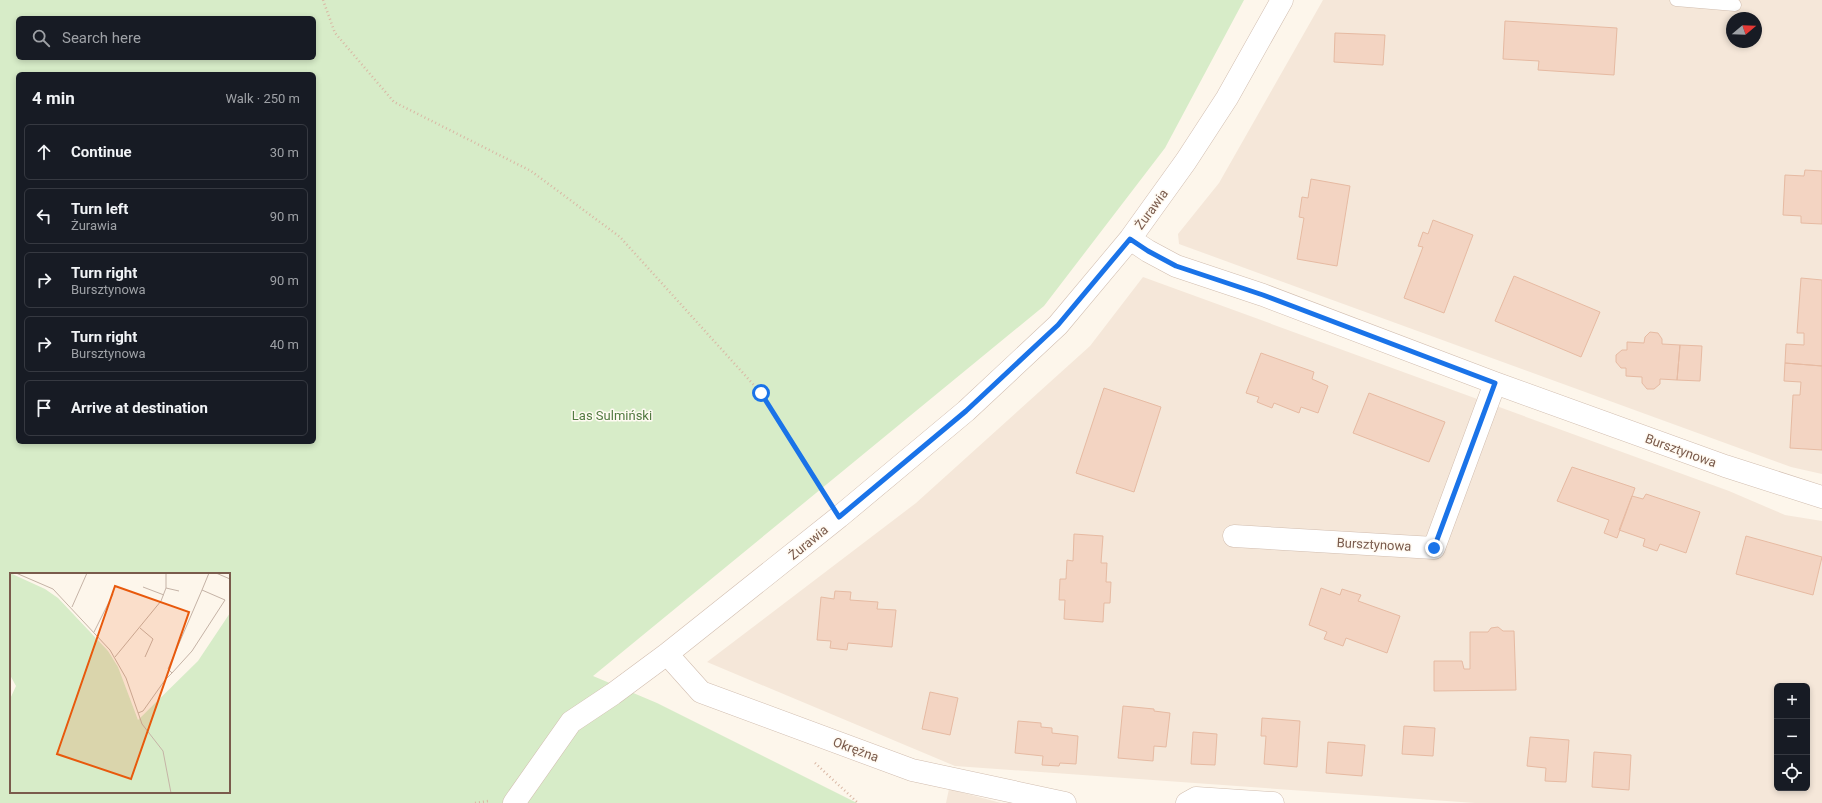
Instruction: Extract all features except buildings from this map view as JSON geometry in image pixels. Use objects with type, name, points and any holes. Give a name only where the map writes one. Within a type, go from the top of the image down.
[{"type":"street","name":"Żurawia","points":[[514,803],[571,722],[613,694],[667,654],[839,517],[966,411],[1058,325],[1130,239],[1186,161],[1227,98],[1282,0]]},
{"type":"street","name":"Bursztynowa","points":[[1130,239],[1148,251],[1176,266],[1263,295],[1495,383],[1725,466],[1822,498]]},
{"type":"street","name":"Bursztynowa","points":[[1234,536],[1434,548],[1495,383]]},
{"type":"street","name":"Okrężna","points":[[667,654],[701,692],[801,730],[912,770],[1065,803]]},
{"type":"street","points":[[1187,803],[1196,798],[1273,803]]},
{"type":"lane","points":[[1676,0],[1735,5]]},
{"type":"path","points":[[323,0],[335,32],[394,102],[531,171],[620,237],[761,393],[839,517]]},
{"type":"path","points":[[801,730],[815,765],[858,803]]},
{"type":"shaded area","points":[[1323,0],[1822,0],[1822,474],[1791,467],[1179,244],[1178,234],[1219,183]]},
{"type":"shaded area","points":[[1143,277],[1729,491],[1785,515],[1822,521],[1822,803],[1475,803],[955,766],[707,662],[916,503],[1090,346]]},
{"type":"shaded area","points":[[949,789],[1001,803],[946,803]]},
{"type":"green space","name":"Las Sulmiński","points":[[0,0],[1244,0],[1165,148],[1044,306],[593,676],[657,703],[857,803],[0,803]]},
{"type":"route","points":[[761,393],[839,517],[966,411],[1058,325],[1130,239],[1148,251],[1176,266],[1263,295],[1495,383],[1434,548]]}]
